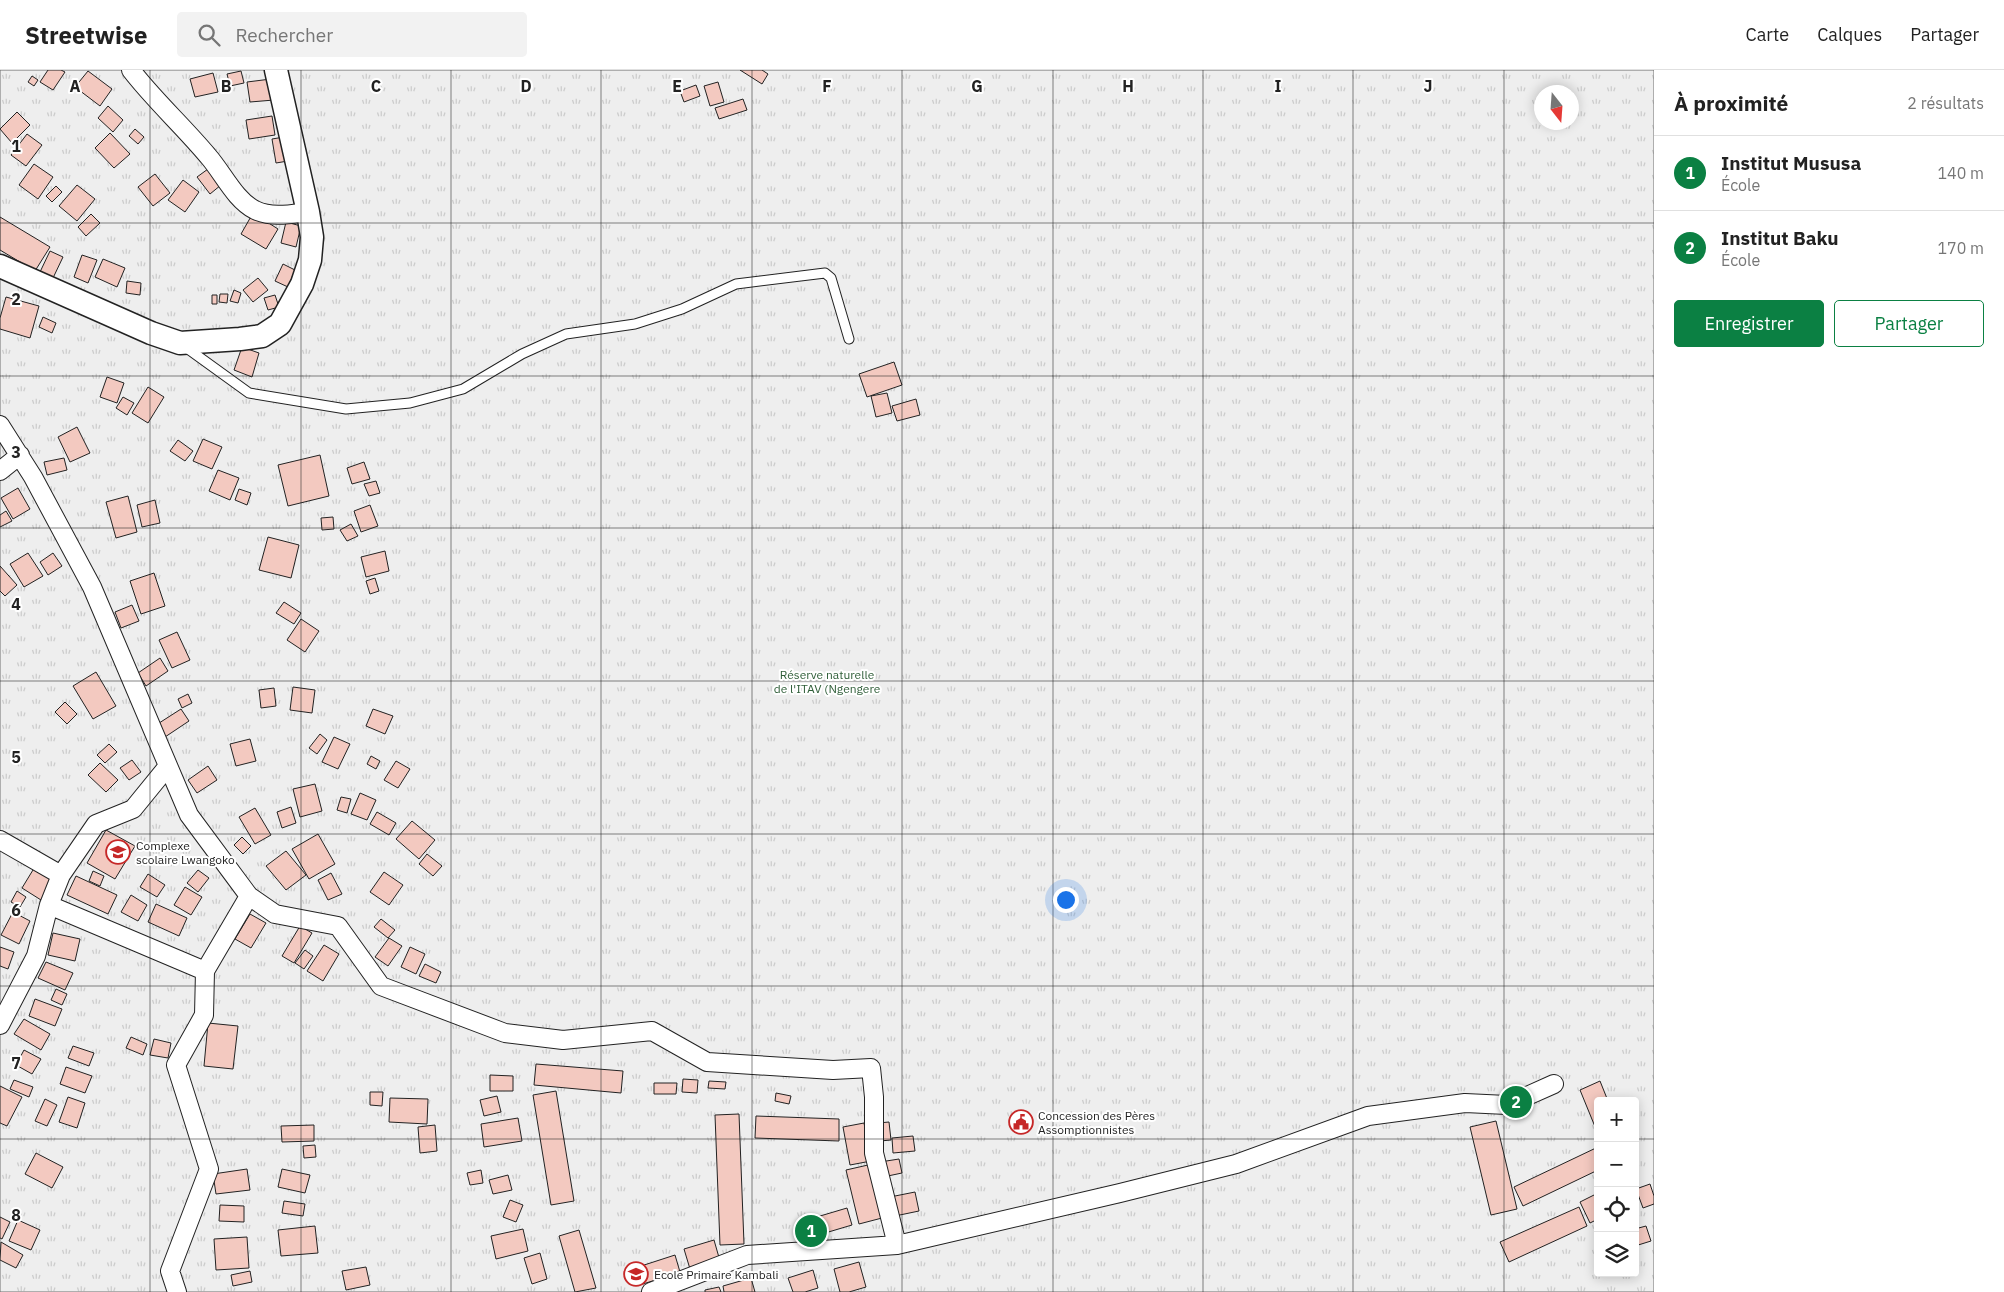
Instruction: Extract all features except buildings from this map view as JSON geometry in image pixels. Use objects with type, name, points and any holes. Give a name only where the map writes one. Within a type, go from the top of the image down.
[{"type":"street","points":[[131,70],[208,156],[246,204],[270,215],[280,216],[308,212]]},
{"type":"street","points":[[0,266],[151,333],[180,343],[262,336],[280,324],[302,284],[310,260],[312,237],[276,70]]},
{"type":"street","points":[[0,425],[20,455],[92,587],[189,815],[249,896],[275,914],[338,926],[381,986],[505,1033],[564,1040],[652,1031],[707,1062],[833,1070],[871,1068],[874,1098],[874,1153],[897,1245]]},
{"type":"street","points":[[0,471],[20,455]]},
{"type":"street","points":[[0,1025],[36,956],[49,905],[61,875],[96,824],[132,809],[168,766]]},
{"type":"street","points":[[0,840],[61,875]]},
{"type":"street","points":[[176,1292],[170,1271],[209,1169],[176,1065],[204,1015],[205,971],[249,896]]},
{"type":"street","points":[[49,905],[205,971]]},
{"type":"street","points":[[651,1292],[747,1255],[897,1245],[1236,1164],[1368,1116],[1465,1103],[1507,1105],[1554,1084]]},
{"type":"lane","points":[[180,343],[249,393],[346,409],[410,403],[463,389],[522,354],[566,334],[635,324],[682,309],[736,284],[759,280],[826,273],[831,278],[849,339]]},
{"type":"green space","name":"Réserve naturelle de l'ITAV (Ngengere","points":[[0,70],[1654,70],[1654,1292],[0,1292]]},
{"type":"place","name":"Complexe scolaire Lwangoko","points":[[118,852]]},
{"type":"place","name":"Institut Baku","points":[[1516,1102]]},
{"type":"place","name":"Concession des Pères Assomptionnistes","points":[[1021,1122]]},
{"type":"place","name":"Institut Mususa","points":[[811,1231]]},
{"type":"place","name":"Ecole Primaire Kambali","points":[[636,1274]]}]
